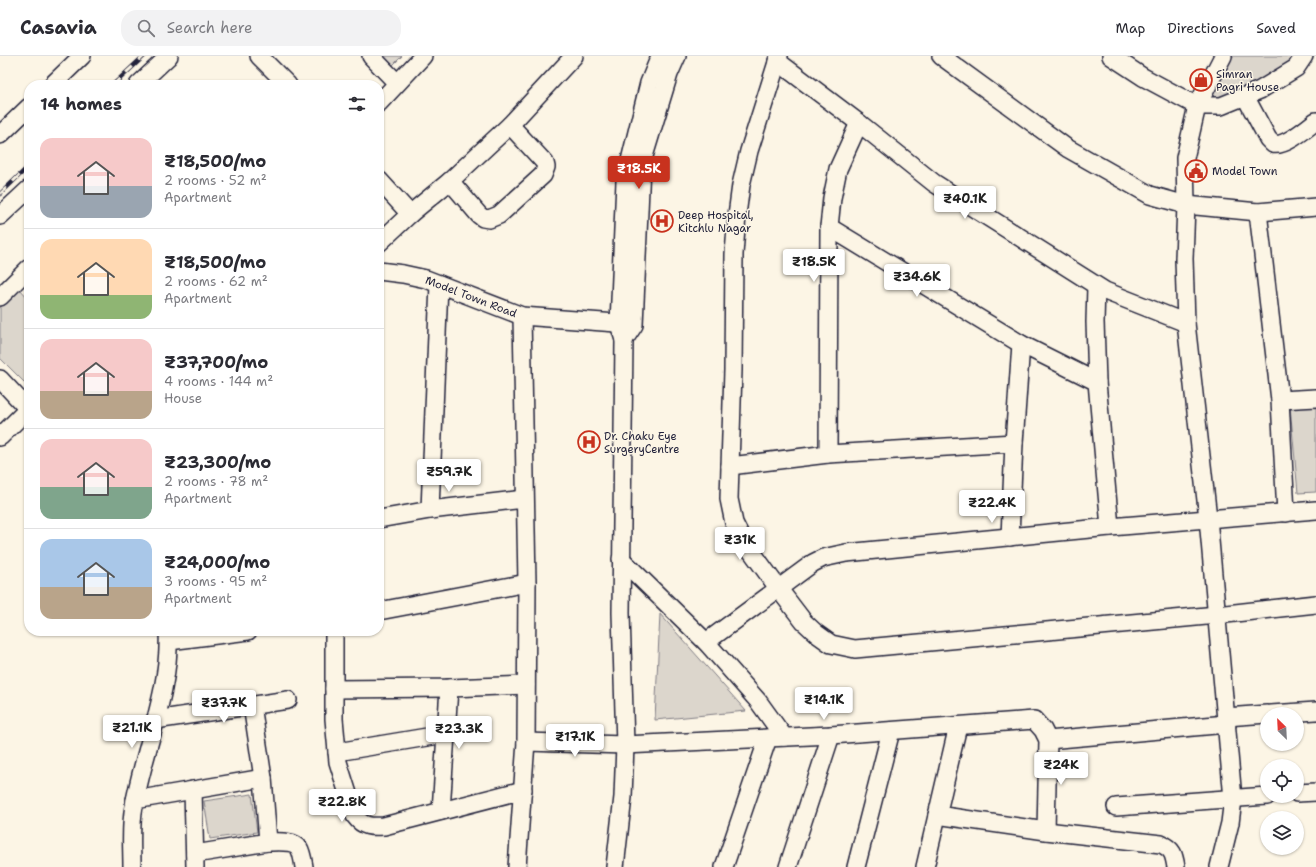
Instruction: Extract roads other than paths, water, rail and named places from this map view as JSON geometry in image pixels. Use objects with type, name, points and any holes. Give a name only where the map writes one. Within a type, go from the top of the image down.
[{"type":"street","points":[[57,80],[82,56]]},
{"type":"street","points":[[143,80],[169,56]]},
{"type":"street","points":[[259,56],[283,80]]},
{"type":"street","points":[[370,56],[397,83]]},
{"type":"street","points":[[384,97],[423,56]]},
{"type":"street","points":[[384,238],[410,214],[450,181],[510,125],[574,56]]},
{"type":"street","points":[[627,324],[625,181],[649,83],[660,56]]},
{"type":"street","points":[[615,867],[623,797],[625,745],[621,613],[624,340],[627,324],[641,166],[677,56]]},
{"type":"street","points":[[941,56],[1067,148],[1150,195],[1186,206],[1258,212],[1316,207]]},
{"type":"street","points":[[1111,56],[1143,77],[1197,106],[1221,106],[1260,90],[1296,68],[1304,56]]},
{"type":"street","points":[[1220,867],[1230,823],[1233,799],[1208,518],[1186,323],[1184,259],[1186,206],[1185,158],[1197,106],[1223,56]]},
{"type":"street","points":[[1186,323],[1104,291],[934,183],[778,58],[749,151],[736,215],[734,254],[733,370],[728,499],[734,523],[741,537],[804,622],[817,634],[832,644],[855,648],[1217,615],[1316,604]]},
{"type":"street","points":[[1245,96],[1268,139],[1273,144],[1279,144],[1290,139],[1316,121]]},
{"type":"street","points":[[0,135],[24,112]]},
{"type":"street","points":[[828,454],[829,227],[832,198],[838,169],[859,123]]},
{"type":"street","points":[[450,181],[479,215],[483,218],[489,219],[499,215],[544,175],[546,167],[545,162],[510,125]]},
{"type":"street","points":[[384,185],[410,214]]},
{"type":"street","points":[[0,216],[24,194]]},
{"type":"street","points":[[1258,212],[1280,400],[1286,513]]},
{"type":"street","points":[[829,227],[1021,344],[1097,382]]},
{"type":"street","name":"Model Town Road","points":[[384,272],[426,279],[522,316],[627,324]]},
{"type":"street","points":[[0,297],[24,273]]},
{"type":"street","points":[[430,510],[439,284]]},
{"type":"street","points":[[1096,286],[1095,322],[1097,382],[1110,527]]},
{"type":"street","points":[[517,867],[526,742],[527,583],[524,499],[522,316]]},
{"type":"street","points":[[1010,537],[1014,443],[1021,344]]},
{"type":"street","points":[[0,378],[24,404]]},
{"type":"street","points":[[1280,400],[1316,398]]},
{"type":"street","points":[[0,437],[24,412]]},
{"type":"street","points":[[730,466],[828,454],[1014,443]]},
{"type":"street","points":[[384,518],[430,510],[524,499]]},
{"type":"street","points":[[706,642],[812,563],[823,558],[846,552],[1208,518],[1316,510]]},
{"type":"street","points":[[622,559],[706,642],[758,701],[776,737],[724,867]]},
{"type":"street","points":[[384,610],[527,583]]},
{"type":"street","points":[[132,867],[132,838],[135,800],[165,683],[169,636]]},
{"type":"street","points":[[334,636],[334,719],[338,762],[355,816],[358,820],[366,826],[384,826],[523,790]]},
{"type":"street","points":[[334,689],[449,688],[526,685]]},
{"type":"street","points":[[440,811],[449,688]]},
{"type":"street","points":[[155,720],[288,700]]},
{"type":"street","points":[[252,705],[263,778],[268,842]]},
{"type":"street","points":[[1304,712],[1316,711]]},
{"type":"street","points":[[1048,740],[1260,715]]},
{"type":"street","points":[[526,742],[625,745],[831,735],[1034,720],[1043,730],[1048,740],[1046,831]]},
{"type":"street","points":[[925,867],[958,726]]},
{"type":"street","points":[[856,867],[891,731]]},
{"type":"street","points":[[337,752],[445,734]]},
{"type":"street","points":[[788,867],[831,735]]},
{"type":"street","points":[[135,800],[263,778]]},
{"type":"street","points":[[193,790],[195,860],[268,842],[289,843],[296,844],[300,848],[304,867]]},
{"type":"street","points":[[1304,793],[1316,792]]},
{"type":"street","points":[[1116,807],[1260,797]]},
{"type":"street","points":[[937,815],[1046,831],[1161,844],[1168,846],[1172,851],[1176,867]]},
{"type":"railway","points":[[118,80],[144,56]]},
{"type":"railway","points":[[0,194],[24,171]]},
{"type":"place","name":"Simran Pagri House","points":[[1201,80]]},
{"type":"place","name":"Model Town","points":[[1196,171]]},
{"type":"place","name":"Deep Hospital, Kitchlu Nagar","points":[[662,221]]},
{"type":"place","name":"Dr. Chaku Eye SurgeryCentre","points":[[589,442]]}]
